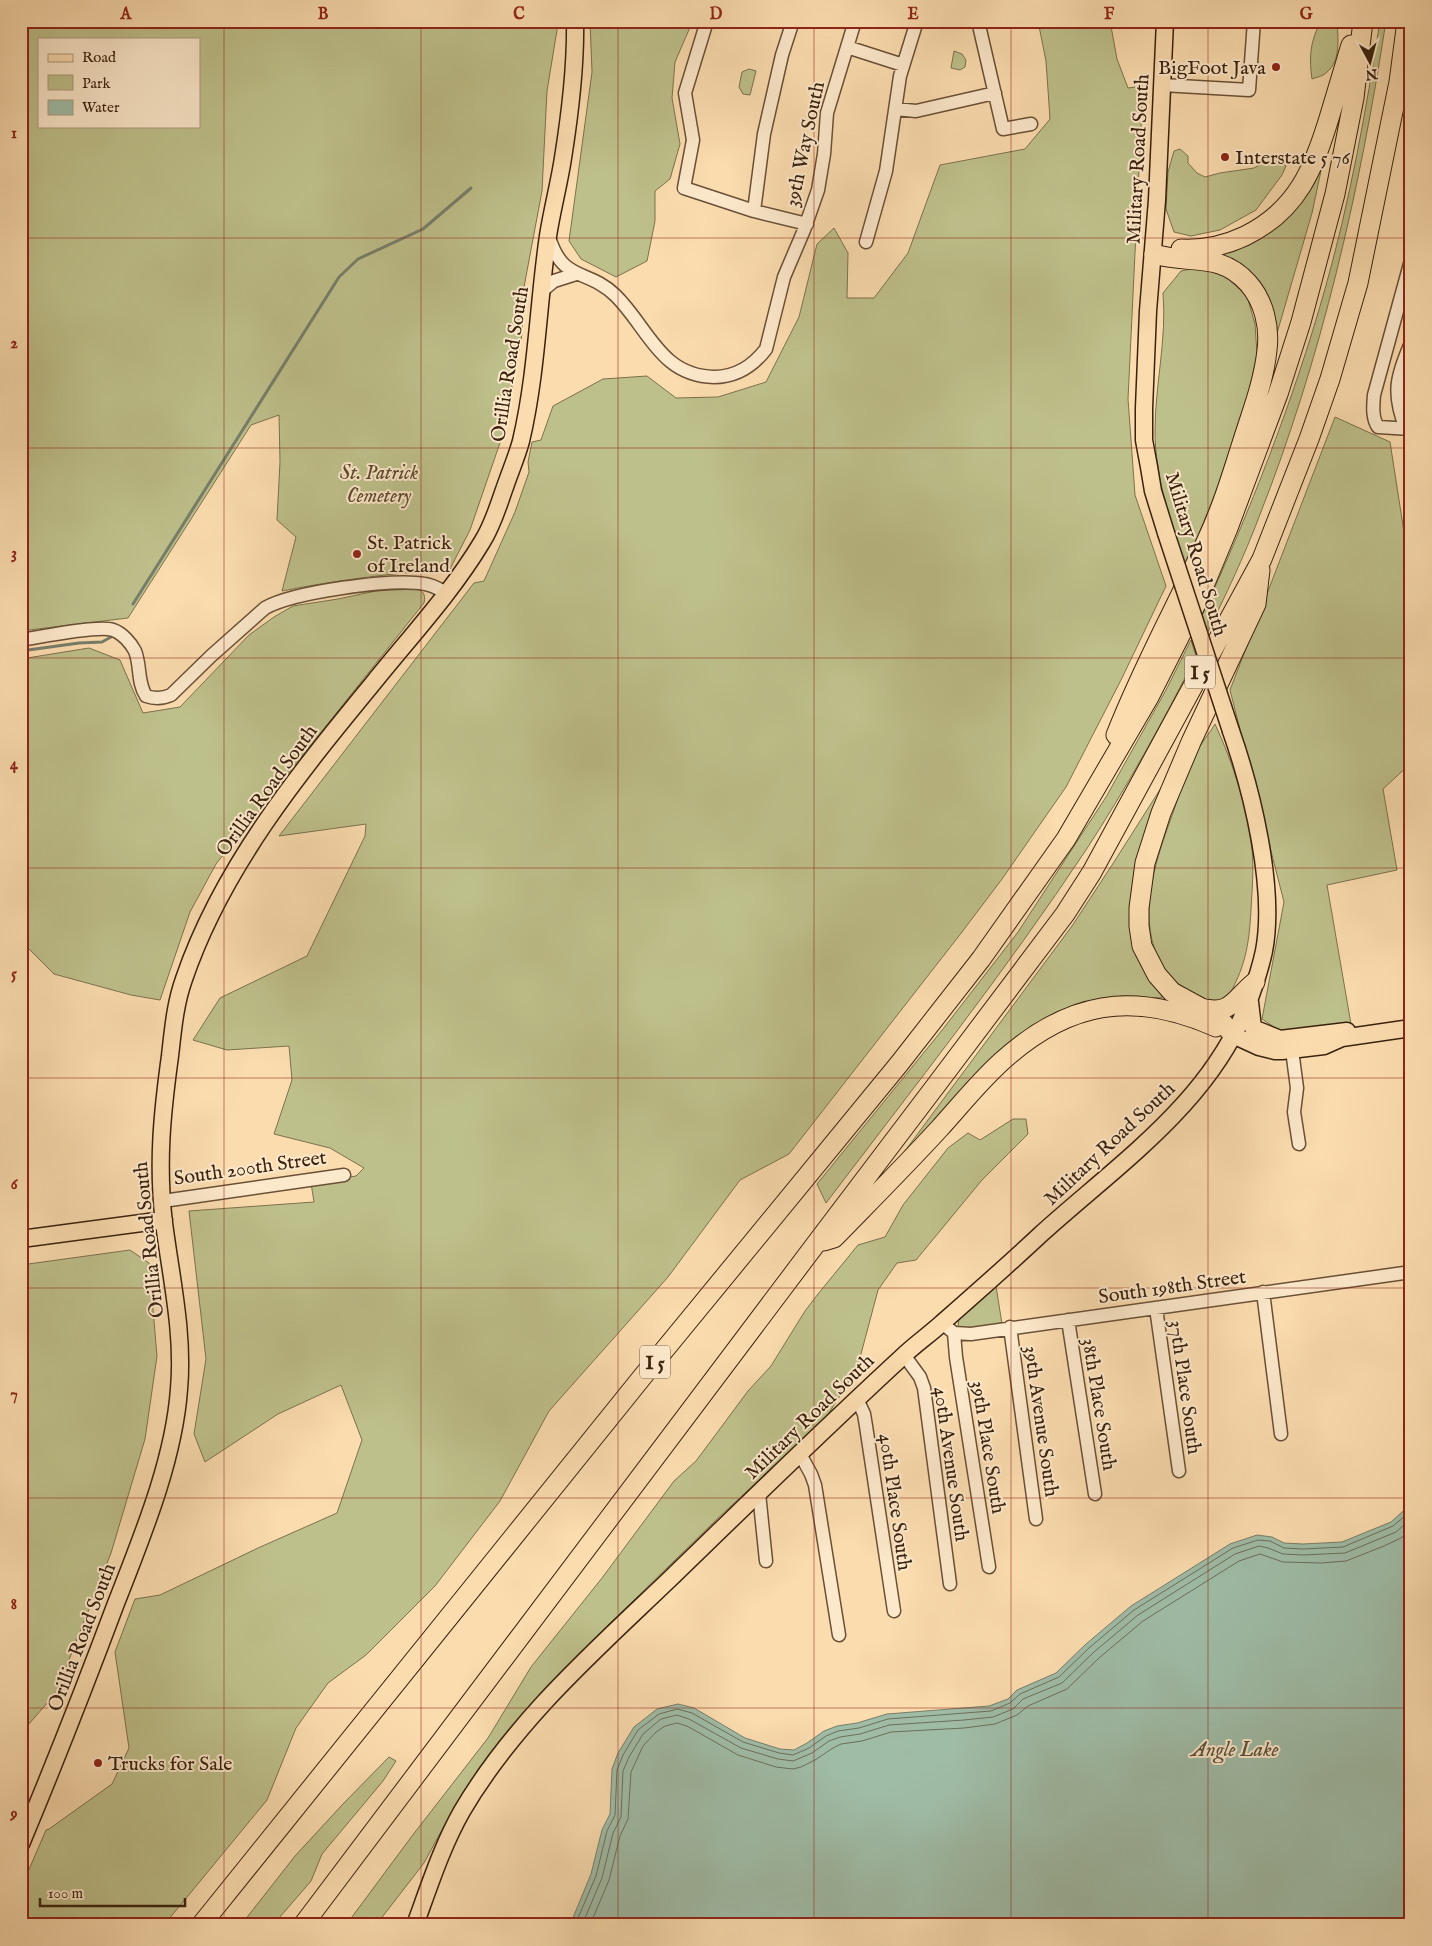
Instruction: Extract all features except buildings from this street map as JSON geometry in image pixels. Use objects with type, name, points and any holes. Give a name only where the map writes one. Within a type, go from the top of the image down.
[{"type":"highway","points":[[1154,254],[1168,248],[1185,249],[1213,246],[1240,238],[1265,225],[1288,204],[1305,182],[1319,151],[1358,21]]},
{"type":"highway","name":"I 5","points":[[201,1925],[624,1400],[899,1064],[981,959],[1066,839],[1150,697],[1198,600],[1228,528],[1278,394],[1301,322],[1335,194],[1354,98],[1363,21]]},
{"type":"highway","name":"I 5","points":[[303,1925],[1064,914],[1092,872],[1262,559],[1296,474],[1330,379],[1358,284],[1399,82],[1407,21]]},
{"type":"highway","points":[[1094,790],[1129,701],[1208,538],[1238,456],[1263,377],[1268,349],[1266,326],[1261,304],[1252,288],[1241,276],[1215,262],[1198,259],[1170,259],[1154,254]]},
{"type":"highway","points":[[1233,1035],[1218,1017],[1172,992],[1151,966],[1140,936],[1140,895],[1150,846],[1176,775],[1256,604],[1262,559]]},
{"type":"highway","points":[[1206,1009],[1216,1012],[1227,1009],[1243,992],[1253,990]]},
{"type":"highway","points":[[818,1240],[827,1241],[834,1238],[906,1165],[999,1064],[1029,1038],[1056,1022],[1097,1009],[1127,1005],[1141,1006],[1172,1011],[1188,1016],[1233,1035]]},
{"type":"main road","name":"Orillia Road South","points":[[21,1844],[57,1759],[123,1586],[156,1495],[176,1421],[180,1386],[180,1338],[164,1220],[160,1165],[161,1126],[176,1010],[183,982],[202,933],[233,872],[271,814],[446,593],[485,538],[495,517],[520,444],[538,340],[548,235],[563,159],[575,52],[575,21]]},
{"type":"main road","name":"Military Road South","points":[[415,1925],[444,1848],[462,1811],[545,1700],[758,1493],[904,1355],[948,1328],[1068,1210],[1155,1135],[1194,1094],[1233,1035],[1253,990],[1264,950],[1267,893],[1262,856],[1246,774],[1153,491],[1144,440],[1148,320],[1154,254],[1165,21]]},
{"type":"main road","points":[[1253,990],[1253,1028],[1274,1038],[1280,1039],[1357,1030],[1366,1035]]},
{"type":"main road","points":[[1233,1035],[1275,1052],[1324,1046],[1342,1038],[1411,1028]]},
{"type":"main road","points":[[21,1239],[164,1220]]},
{"type":"street","points":[[707,21],[685,93],[693,140],[684,188],[754,212],[807,224]]},
{"type":"street","points":[[754,212],[764,134],[782,55],[793,21]]},
{"type":"street","name":"39th Way South","points":[[576,274],[599,283],[614,294],[658,350],[678,367],[690,373],[705,377],[721,377],[746,369],[759,358],[769,341],[784,277],[807,224],[818,190],[827,113],[855,21]]},
{"type":"street","points":[[866,242],[886,171],[903,65],[917,21]]},
{"type":"street","points":[[978,21],[1003,129],[1031,124]]},
{"type":"street","points":[[1162,85],[1249,90],[1254,21]]},
{"type":"street","points":[[847,47],[903,65]]},
{"type":"street","points":[[896,108],[916,111],[995,93]]},
{"type":"street","points":[[548,235],[555,254],[566,268],[576,274]]},
{"type":"street","points":[[1408,429],[1378,427],[1373,411],[1374,395],[1411,260]]},
{"type":"street","points":[[543,290],[554,281],[576,274]]},
{"type":"street","points":[[1408,429],[1399,411],[1396,390],[1399,370],[1411,343]]},
{"type":"street","points":[[21,640],[96,629],[115,631],[128,641],[136,653],[140,684],[146,696],[153,699],[163,698],[170,696],[211,656],[265,608],[275,602],[338,589],[404,582],[426,584],[446,593]]},
{"type":"street","points":[[1292,1050],[1298,1088],[1294,1112],[1299,1144]]},
{"type":"street","name":"South 200th Street","points":[[163,1201],[344,1175]]},
{"type":"street","name":"South 198th Street","points":[[948,1328],[971,1334],[1411,1272]]},
{"type":"street","points":[[1263,1292],[1280,1434]]},
{"type":"street","name":"37th Place South","points":[[1156,1308],[1179,1471]]},
{"type":"street","name":"38th Place South","points":[[1068,1320],[1095,1494]]},
{"type":"street","name":"39th Avenue South","points":[[1010,1327],[1036,1519]]},
{"type":"street","name":"39th Place South","points":[[948,1328],[956,1357],[989,1567]]},
{"type":"street","name":"40th Avenue South","points":[[904,1355],[920,1377],[924,1388],[950,1584]]},
{"type":"street","name":"40th Place South","points":[[857,1399],[864,1414],[894,1611]]},
{"type":"street","points":[[800,1454],[815,1485],[839,1635]]},
{"type":"street","points":[[758,1493],[766,1561]]},
{"type":"green space","name":"St. Patrick Cemetery","points":[[21,21],[557,21],[547,91],[542,191],[524,287],[522,334],[503,434],[470,530],[450,569],[366,577],[282,591],[296,537],[277,520],[280,462],[279,415],[251,425],[128,618],[21,631]]},
{"type":"green space","points":[[590,21],[690,21],[691,25],[675,62],[672,98],[680,144],[670,179],[655,191],[655,221],[647,261],[616,277],[581,259],[569,241],[592,72]]},
{"type":"green space","points":[[1038,21],[1110,21],[1117,59],[1128,88],[1143,86],[1128,399],[1135,495],[1166,586],[1122,678],[1066,787],[1002,879],[962,932],[789,1154],[740,1180],[668,1277],[549,1411],[500,1501],[435,1586],[366,1655],[328,1683],[296,1728],[267,1800],[164,1925],[21,1925],[21,1888],[46,1830],[112,1784],[129,1748],[115,1652],[135,1599],[160,1595],[337,1513],[362,1440],[341,1385],[278,1414],[205,1462],[194,1434],[206,1359],[189,1211],[314,1202],[311,1183],[356,1176],[364,1168],[330,1148],[274,1134],[292,1080],[289,1046],[227,1050],[193,1040],[220,998],[307,956],[365,836],[366,824],[279,836],[474,583],[484,581],[515,512],[529,472],[528,462],[532,442],[541,440],[553,406],[603,379],[647,376],[676,398],[718,397],[766,382],[799,317],[817,244],[834,228],[848,253],[847,298],[874,298],[908,253],[940,165],[1025,149],[1050,119],[1046,61]]},
{"type":"green space","points":[[1337,21],[1338,48],[1335,62],[1326,73],[1312,79],[1311,58],[1314,38],[1319,25]]},
{"type":"green space","points":[[1380,21],[1386,21],[1364,147],[1351,210],[1320,334],[1302,396],[1259,517],[1241,562],[1207,634],[1201,618],[1237,537],[1285,415],[1325,289],[1357,156]]},
{"type":"green space","points":[[954,51],[962,54],[966,60],[965,67],[960,70],[951,68]]},
{"type":"green space","points":[[749,69],[756,71],[750,95],[743,94],[739,87],[742,72]]},
{"type":"green space","points":[[1180,149],[1188,156],[1188,163],[1197,173],[1205,177],[1254,168],[1265,162],[1279,161],[1286,166],[1282,175],[1256,210],[1220,230],[1191,236],[1174,232],[1166,209],[1168,172],[1174,151]]},
{"type":"green space","points":[[1322,166],[1312,213],[1273,347],[1271,317],[1209,251],[1304,193]]},
{"type":"green space","points":[[1202,267],[1225,276],[1247,296],[1255,324],[1257,354],[1249,391],[1215,494],[1186,565],[1164,499],[1155,431],[1163,328],[1163,293],[1181,271]]},
{"type":"green space","points":[[1335,417],[1390,442],[1411,577],[1411,763],[1383,789],[1397,870],[1327,885],[1351,1024],[1283,1033],[1262,1019],[1284,902],[1230,690]]},
{"type":"green space","points":[[408,587],[419,589],[425,597],[424,603],[216,864],[190,912],[160,1000],[131,995],[54,974],[26,946],[21,946],[21,659],[89,648],[120,660],[143,713],[180,707],[249,635],[293,606],[390,588]]},
{"type":"green space","points":[[1191,640],[1196,656],[1144,754],[1086,850],[991,985],[826,1203],[817,1184],[943,1029],[1018,932],[1106,797],[1166,690]]},
{"type":"green space","points":[[1215,724],[1228,754],[1243,801],[1250,833],[1253,872],[1249,935],[1242,967],[1226,1000],[1212,1003],[1174,980],[1162,966],[1152,940],[1149,902],[1161,846],[1184,781],[1198,749]]},
{"type":"green space","points":[[1180,758],[1135,878],[1162,998],[1122,996],[1076,1004],[1027,1029],[890,1171],[1072,926]]},
{"type":"green space","points":[[1013,1119],[1026,1119],[1028,1134],[982,1180],[916,1260],[897,1263],[878,1290],[857,1369],[827,1416],[715,1521],[589,1644],[514,1724],[443,1828],[424,1863],[376,1925],[346,1925],[488,1738],[531,1667],[602,1578],[674,1481],[696,1461],[748,1391],[771,1366],[805,1311],[858,1245],[885,1237],[903,1205],[948,1148],[968,1133],[980,1140]]},
{"type":"green space","points":[[130,1250],[149,1263],[157,1356],[145,1439],[111,1553],[56,1693],[21,1733],[21,1265]]},
{"type":"green space","points":[[996,1286],[1002,1324],[969,1329],[958,1326],[959,1318]]},
{"type":"green space","points":[[389,1757],[396,1761],[383,1781],[322,1854],[311,1881],[273,1925],[241,1925],[295,1856]]},
{"type":"water","name":"Angle Lake","points":[[1411,1504],[1411,1925],[570,1925],[591,1874],[602,1830],[610,1814],[612,1769],[618,1753],[634,1727],[657,1709],[678,1704],[694,1708],[745,1738],[780,1749],[794,1750],[824,1731],[887,1714],[989,1706],[1008,1699],[1017,1690],[1056,1673],[1086,1644],[1131,1606],[1230,1544],[1257,1535],[1272,1537],[1284,1543],[1342,1542],[1391,1522]]},
{"type":"waterway","points":[[133,604],[339,277],[358,259],[423,229],[471,188]]},
{"type":"waterway","points":[[21,651],[79,643],[102,642],[111,637]]},
{"type":"place","name":"BigFoot Java","points":[[1276,67]]},
{"type":"place","name":"Interstate 5 76","points":[[1225,157]]},
{"type":"place","name":"St. Patrick of Ireland","points":[[357,554]]},
{"type":"place","name":"Trucks for Sale","points":[[98,1763]]}]
